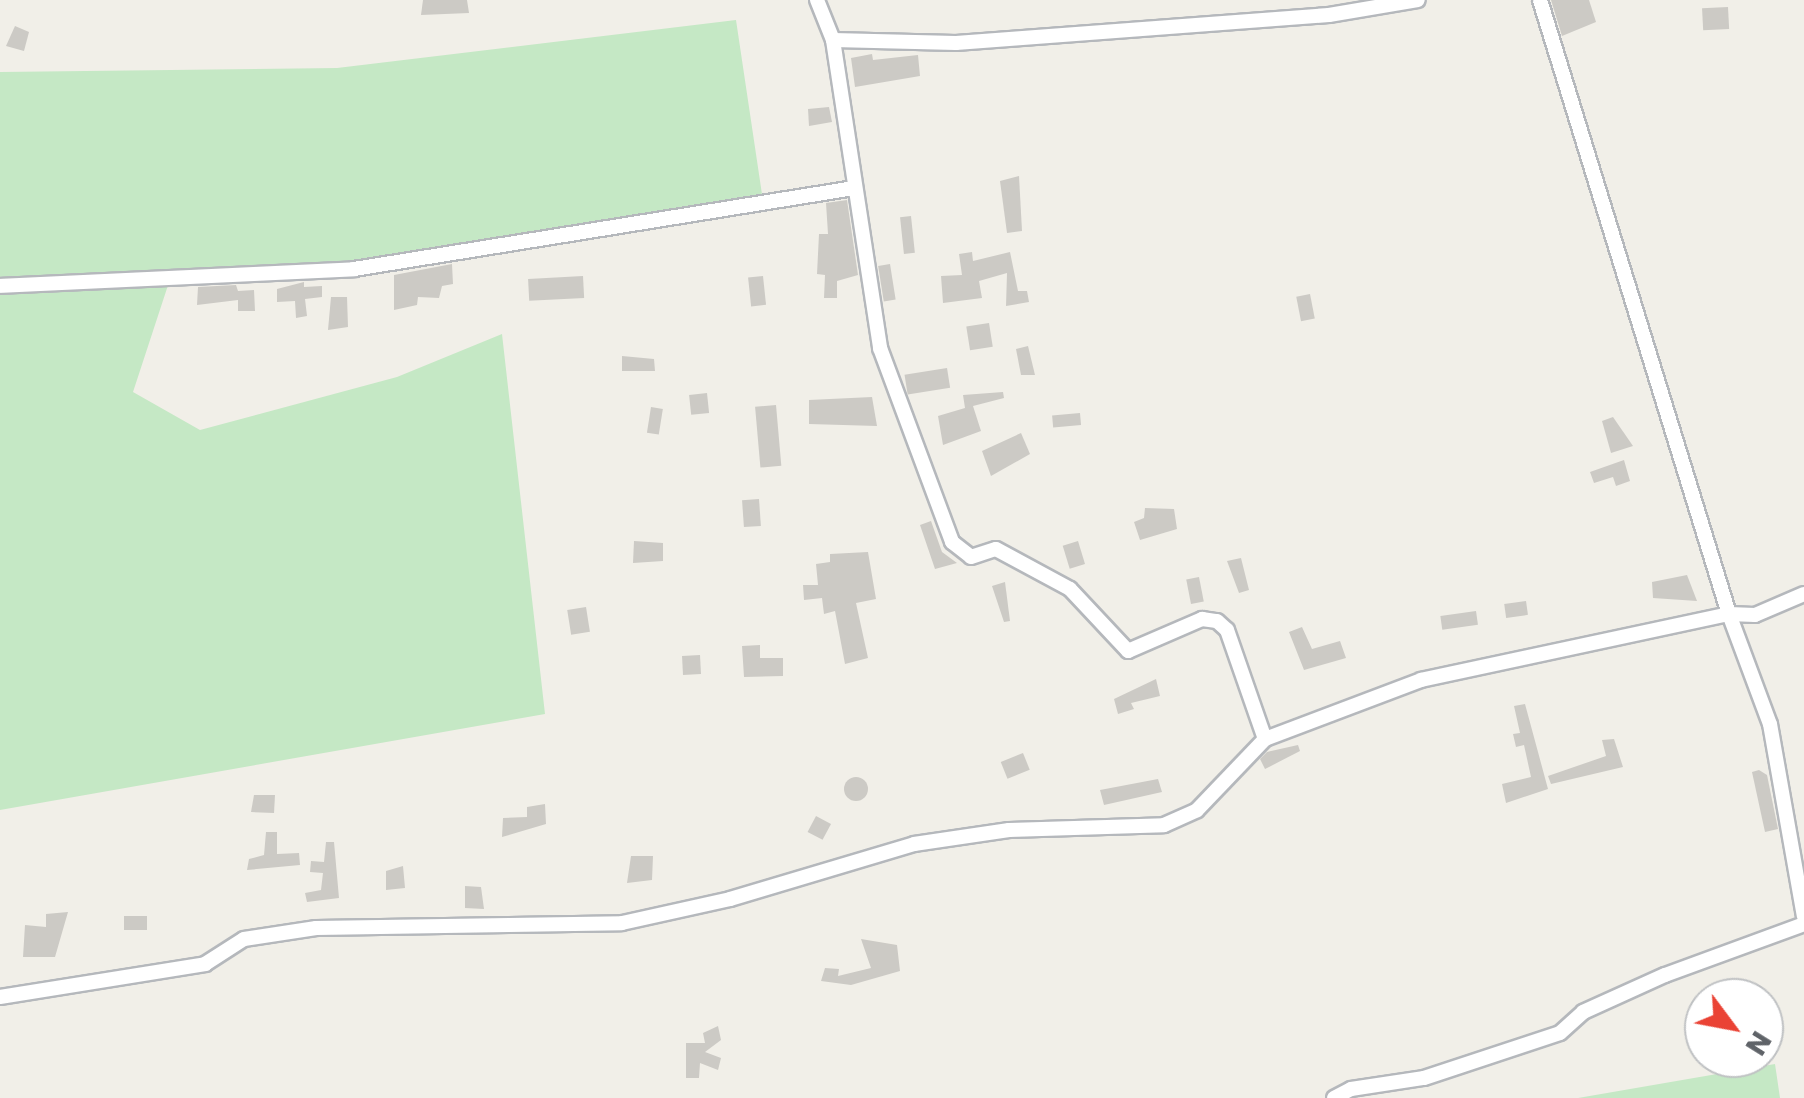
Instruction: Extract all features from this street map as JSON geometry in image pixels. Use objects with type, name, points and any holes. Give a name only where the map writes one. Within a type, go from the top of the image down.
[{"type":"street","points":[[817,0],[833,40],[880,348],[952,542],[971,557],[996,549],[1070,589],[1128,651],[1202,618],[1217,621],[1226,630],[1265,739]]},
{"type":"street","points":[[833,40],[956,44],[1329,15],[1418,0]]},
{"type":"street","points":[[1540,0],[1729,614],[1770,724],[1804,916]]},
{"type":"street","points":[[0,286],[354,269],[854,188]]},
{"type":"street","points":[[0,997],[205,964],[244,939],[280,933],[622,923],[730,899],[914,844],[1010,830],[1164,826],[1197,810],[1265,739],[1421,680],[1729,614],[1755,616],[1804,594]]},
{"type":"street","points":[[1334,1098],[1350,1089],[1424,1078],[1560,1033],[1583,1012],[1665,975],[1804,924]]},
{"type":"green space","points":[[736,20],[763,201],[370,263],[173,270],[133,392],[200,430],[397,377],[502,334],[545,714],[0,810],[0,72],[337,68]]},
{"type":"green space","points":[[1694,1078],[1777,1078],[1780,1098],[1578,1098]]},
{"type":"building","points":[[423,0],[467,0],[469,13],[421,15]]},
{"type":"building","points":[[1551,0],[1589,0],[1596,22],[1562,36]]},
{"type":"building","points":[[1728,7],[1729,29],[1703,30],[1702,8]]},
{"type":"building","points":[[15,26],[29,32],[24,51],[6,46]]},
{"type":"building","points":[[872,54],[873,60],[918,55],[920,76],[855,87],[851,58]]},
{"type":"building","points":[[829,107],[832,122],[809,126],[808,109]]},
{"type":"building","points":[[1019,176],[1022,231],[1007,233],[1000,181]]},
{"type":"building","points":[[847,200],[858,275],[837,281],[837,298],[824,298],[825,275],[817,274],[819,234],[828,234],[826,203]]},
{"type":"building","points":[[911,216],[915,253],[904,254],[900,217]]},
{"type":"building","points":[[972,252],[973,261],[1010,252],[1018,291],[1027,291],[1029,302],[1006,306],[1007,273],[979,281],[982,298],[943,303],[941,276],[962,275],[959,254]]},
{"type":"building","points":[[452,264],[453,284],[442,286],[439,298],[418,297],[417,305],[394,310],[394,275]]},
{"type":"building","points":[[890,264],[896,300],[884,301],[878,266]]},
{"type":"building","points":[[583,276],[584,298],[529,301],[528,279]]},
{"type":"building","points":[[763,276],[766,305],[751,306],[748,278]]},
{"type":"building","points":[[304,282],[304,287],[322,286],[322,297],[305,299],[307,316],[296,318],[295,301],[277,302],[277,289]]},
{"type":"building","points":[[236,285],[238,291],[254,290],[255,311],[238,311],[238,300],[197,305],[198,287]]},
{"type":"building","points":[[1310,294],[1315,319],[1301,321],[1296,297]]},
{"type":"building","points":[[331,297],[347,297],[348,327],[328,330]]},
{"type":"building","points":[[989,323],[993,347],[970,350],[966,327]]},
{"type":"building","points":[[1028,346],[1035,375],[1021,375],[1016,349]]},
{"type":"building","points":[[622,356],[654,359],[655,371],[622,371]]},
{"type":"building","points":[[947,368],[950,388],[908,394],[905,375]]},
{"type":"building","points":[[1003,392],[1004,398],[973,406],[981,431],[943,445],[938,416],[965,408],[963,395]]},
{"type":"building","points":[[707,393],[709,413],[691,415],[689,395]]},
{"type":"building","points":[[872,397],[877,426],[809,424],[809,400]]},
{"type":"building","points":[[776,405],[781,466],[760,468],[755,407]]},
{"type":"building","points":[[651,407],[663,409],[659,435],[647,433]]},
{"type":"building","points":[[1080,413],[1081,425],[1053,427],[1052,415]]},
{"type":"building","points":[[1613,417],[1633,446],[1611,453],[1602,421]]},
{"type":"building","points":[[1021,433],[1030,454],[991,476],[982,451]]},
{"type":"building","points":[[1624,460],[1630,481],[1616,486],[1613,477],[1594,483],[1590,472]]},
{"type":"building","points":[[759,499],[761,526],[744,527],[742,500]]},
{"type":"building","points":[[1145,508],[1174,509],[1177,529],[1140,540],[1134,522],[1144,518]]},
{"type":"building","points":[[931,521],[942,552],[957,563],[935,569],[920,525]]},
{"type":"building","points":[[634,541],[663,543],[663,561],[633,563]]},
{"type":"building","points":[[1078,541],[1085,564],[1070,569],[1063,546]]},
{"type":"building","points":[[868,552],[876,599],[856,603],[868,658],[845,664],[835,611],[824,614],[822,598],[804,600],[803,585],[818,585],[816,564],[830,562],[830,554]]},
{"type":"building","points":[[1241,558],[1249,590],[1239,593],[1227,561]]},
{"type":"building","points":[[1687,575],[1697,601],[1653,598],[1652,582]]},
{"type":"building","points":[[1199,577],[1204,602],[1191,604],[1186,579]]},
{"type":"building","points":[[1005,582],[1010,621],[1004,622],[992,586]]},
{"type":"building","points":[[1526,601],[1528,615],[1506,618],[1504,604]]},
{"type":"building","points":[[586,607],[590,632],[571,635],[567,610]]},
{"type":"building","points":[[1476,611],[1478,625],[1442,630],[1440,616]]},
{"type":"building","points":[[1302,627],[1312,649],[1340,641],[1346,658],[1304,670],[1289,632]]},
{"type":"building","points":[[760,645],[760,658],[783,658],[783,676],[744,677],[742,646]]},
{"type":"building","points":[[700,655],[701,674],[683,675],[682,656]]},
{"type":"building","points":[[1156,679],[1160,696],[1131,703],[1134,709],[1118,714],[1114,699]]},
{"type":"building","points":[[1525,704],[1548,789],[1506,803],[1502,784],[1531,777],[1524,745],[1516,747],[1513,734],[1520,733],[1514,706]]},
{"type":"building","points":[[1614,739],[1623,767],[1551,784],[1548,776],[1606,756],[1602,740]]},
{"type":"building","points":[[1298,745],[1300,751],[1265,769],[1260,759],[1267,752]]},
{"type":"building","points":[[1023,753],[1030,770],[1007,779],[1001,762]]},
{"type":"building","points":[[1759,770],[1767,775],[1778,829],[1765,832],[1752,772]]},
{"type":"building","points":[[856,777],[868,789],[856,801],[844,789]]},
{"type":"building","points":[[1158,779],[1162,792],[1104,805],[1100,790]]},
{"type":"building","points":[[254,795],[275,795],[274,813],[251,812]]},
{"type":"building","points":[[545,804],[546,824],[502,837],[503,818],[527,817],[527,807]]},
{"type":"building","points":[[816,816],[831,824],[823,840],[808,832]]},
{"type":"building","points":[[266,832],[277,832],[277,854],[299,853],[300,865],[247,870],[249,859],[264,855]]},
{"type":"building","points":[[326,842],[334,842],[339,898],[307,902],[305,893],[321,890],[323,873],[310,872],[311,861],[324,862]]},
{"type":"building","points":[[631,856],[653,856],[652,880],[627,883]]},
{"type":"building","points":[[403,866],[405,888],[386,890],[386,871]]},
{"type":"building","points":[[465,886],[481,887],[484,909],[465,908]]},
{"type":"building","points":[[68,912],[55,957],[23,957],[25,925],[46,927],[46,914]]},
{"type":"building","points":[[124,916],[147,916],[147,930],[124,930]]},
{"type":"building","points":[[861,939],[897,945],[900,971],[851,985],[821,981],[825,968],[839,969],[838,976],[871,968]]},
{"type":"building","points":[[718,1026],[721,1040],[705,1052],[721,1058],[718,1070],[700,1063],[699,1078],[686,1078],[686,1043],[705,1043],[703,1033]]}]
